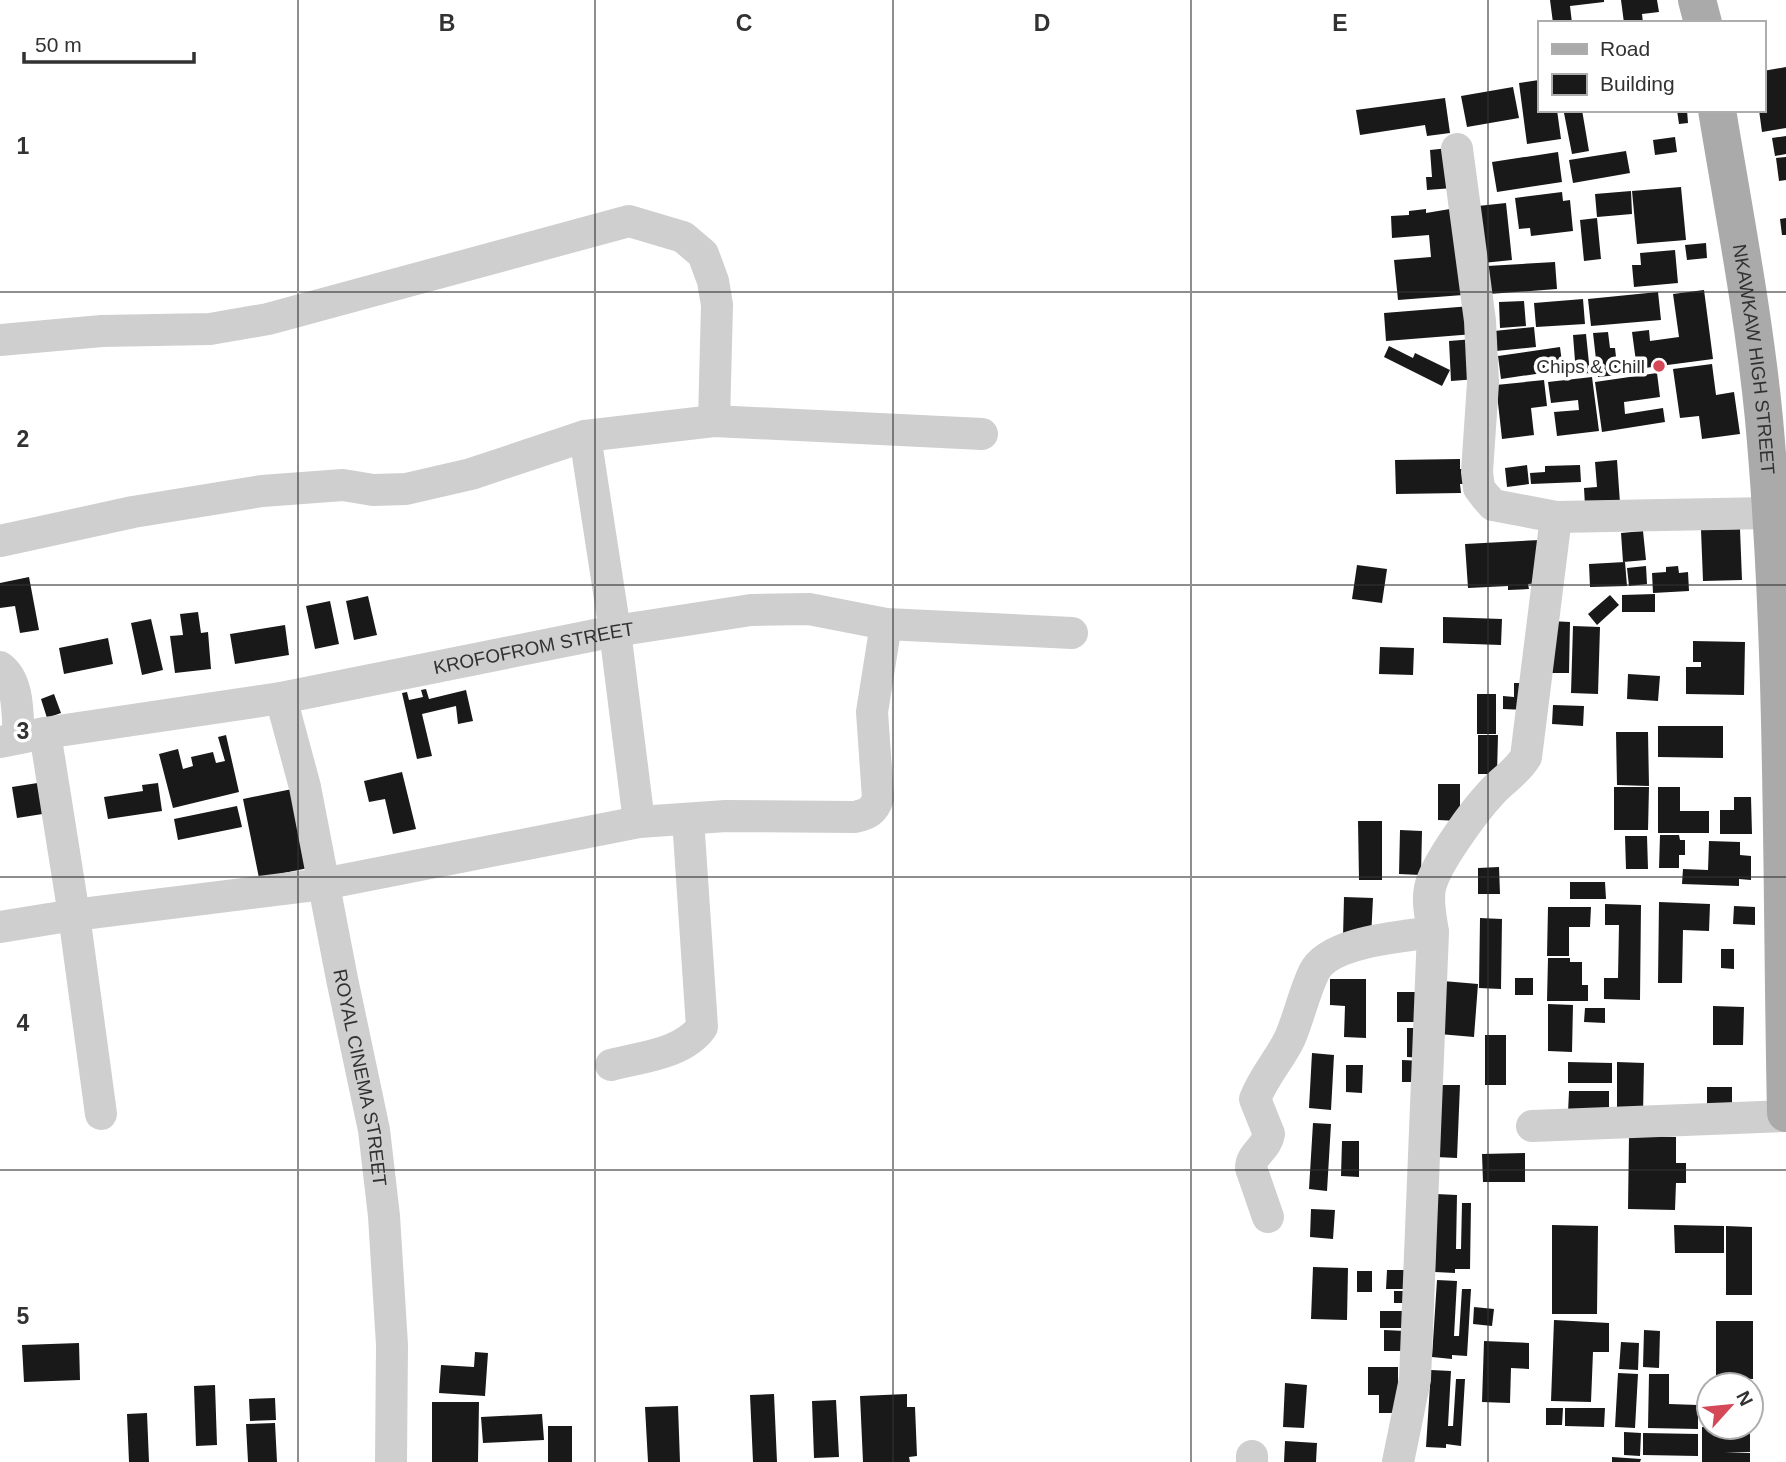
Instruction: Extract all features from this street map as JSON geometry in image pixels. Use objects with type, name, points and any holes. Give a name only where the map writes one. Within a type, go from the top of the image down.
[{"type":"main road","points":[[1698,0],[1703,21]]},
{"type":"main road","name":"NKAWKAW HIGH STREET","points":[[1717,112],[1744,272],[1762,404],[1770,513],[1780,682],[1781,913],[1786,1114]]},
{"type":"street","points":[[1457,149],[1480,321],[1483,383],[1477,472],[1479,488],[1493,505],[1556,517],[1770,513]]},
{"type":"street","points":[[0,340],[102,331],[209,329],[268,319],[629,221],[684,237],[703,254],[713,281],[717,304],[715,421]]},
{"type":"street","points":[[0,541],[133,512],[262,491],[343,485],[406,489],[471,474],[584,436],[715,421],[982,434]]},
{"type":"street","points":[[584,436],[615,631],[639,822]]},
{"type":"street","points":[[1398,1462],[1415,1379],[1433,932],[1430,888],[1469,819],[1501,782],[1517,772],[1526,757],[1556,517]]},
{"type":"street","name":"KROFOFROM STREET","points":[[21,738],[281,698],[615,631],[751,610],[809,609],[886,624],[1072,633]]},
{"type":"street","points":[[0,927],[74,915],[323,884],[639,822],[726,816],[855,817],[868,814],[876,806],[878,798],[872,712],[886,624]]},
{"type":"street","points":[[0,667],[8,673],[13,682],[21,738],[74,915],[101,1114]]},
{"type":"street","name":"ROYAL CINEMA STREET","points":[[281,698],[305,787],[375,1142],[384,1216],[392,1345],[391,1462]]},
{"type":"street","points":[[611,1065],[681,1046],[702,1027],[688,819]]},
{"type":"street","points":[[1268,1217],[1251,1168],[1251,1162],[1268,1141],[1269,1135],[1255,1099],[1273,1064],[1286,1047],[1315,970],[1329,957],[1346,948],[1433,932]]},
{"type":"street","points":[[1532,1126],[1786,1114]]},
{"type":"building","points":[[1550,0],[1604,0],[1570,6],[1572,21],[1553,21]]},
{"type":"building","points":[[1621,0],[1657,0],[1659,12],[1642,14],[1643,21],[1624,21]]},
{"type":"building","points":[[1786,67],[1786,128],[1762,132],[1759,112],[1765,112],[1765,71]]},
{"type":"building","points":[[1538,80],[1538,112],[1557,112],[1561,139],[1527,144],[1519,83]]},
{"type":"building","points":[[1513,87],[1519,118],[1467,127],[1461,96]]},
{"type":"building","points":[[1445,98],[1450,133],[1427,136],[1425,125],[1360,135],[1356,110]]},
{"type":"building","points":[[1582,112],[1589,151],[1572,154],[1564,113]]},
{"type":"building","points":[[1677,112],[1687,112],[1688,123],[1679,124]]},
{"type":"building","points":[[1786,136],[1786,154],[1775,156],[1772,138]]},
{"type":"building","points":[[1675,137],[1677,152],[1655,155],[1653,140]]},
{"type":"building","points":[[1449,148],[1453,188],[1427,190],[1426,177],[1432,177],[1430,150]]},
{"type":"building","points":[[1626,151],[1630,173],[1573,183],[1569,160]]},
{"type":"building","points":[[1558,152],[1562,182],[1497,192],[1492,162]]},
{"type":"building","points":[[1786,157],[1786,180],[1779,181],[1776,158]]},
{"type":"building","points":[[1681,187],[1686,240],[1637,244],[1632,191]]},
{"type":"building","points":[[1631,191],[1632,214],[1597,217],[1595,194]]},
{"type":"building","points":[[1562,192],[1563,201],[1570,200],[1573,231],[1531,236],[1530,228],[1519,229],[1515,198]]},
{"type":"building","points":[[1506,203],[1512,260],[1483,263],[1478,206]]},
{"type":"building","points":[[1456,208],[1463,295],[1398,300],[1394,260],[1431,257],[1429,235],[1392,238],[1391,216],[1409,215],[1409,211],[1426,209],[1426,213]]},
{"type":"building","points":[[1597,218],[1601,259],[1584,261],[1580,220]]},
{"type":"building","points":[[1786,218],[1786,235],[1782,235],[1780,219]]},
{"type":"building","points":[[1706,243],[1707,258],[1687,260],[1685,245]]},
{"type":"building","points":[[1675,250],[1678,283],[1634,287],[1632,265],[1641,265],[1640,253]]},
{"type":"building","points":[[1555,262],[1557,289],[1489,294],[1487,266]]},
{"type":"building","points":[[1704,290],[1713,359],[1637,369],[1632,332],[1649,330],[1650,341],[1679,337],[1673,294]]},
{"type":"building","points":[[1658,292],[1661,320],[1591,326],[1588,299]]},
{"type":"building","points":[[1583,299],[1585,324],[1536,327],[1534,303]]},
{"type":"building","points":[[1524,301],[1526,326],[1500,328],[1499,302]]},
{"type":"building","points":[[1471,306],[1474,334],[1386,341],[1384,313]]},
{"type":"building","points":[[1534,327],[1536,347],[1496,351],[1494,331]]},
{"type":"building","points":[[1608,332],[1610,348],[1615,348],[1618,375],[1598,377],[1593,333]]},
{"type":"building","points":[[1586,334],[1590,373],[1568,375],[1566,362],[1575,361],[1573,335]]},
{"type":"building","points":[[1474,339],[1477,379],[1451,381],[1449,341]]},
{"type":"building","points":[[1389,346],[1413,358],[1415,353],[1450,370],[1442,386],[1384,357]]},
{"type":"building","points":[[1560,347],[1563,370],[1501,379],[1498,356]]},
{"type":"building","points":[[1712,364],[1716,395],[1734,392],[1740,434],[1702,439],[1699,416],[1680,418],[1673,369]]},
{"type":"building","points":[[1657,373],[1660,397],[1624,402],[1625,414],[1663,408],[1665,422],[1602,432],[1595,382]]},
{"type":"building","points":[[1592,377],[1599,431],[1557,436],[1554,412],[1579,410],[1578,400],[1551,403],[1548,382]]},
{"type":"building","points":[[1544,380],[1547,406],[1531,408],[1534,435],[1502,439],[1496,385]]},
{"type":"building","points":[[1460,459],[1460,469],[1466,469],[1466,484],[1460,484],[1461,493],[1396,494],[1395,460]]},
{"type":"building","points":[[1617,460],[1620,503],[1585,506],[1584,488],[1597,487],[1595,462]]},
{"type":"building","points":[[1527,465],[1529,484],[1507,487],[1505,468]]},
{"type":"building","points":[[1580,465],[1581,482],[1531,484],[1530,473],[1545,472],[1545,466]]},
{"type":"building","points":[[1740,529],[1742,580],[1703,581],[1701,530]]},
{"type":"building","points":[[1643,531],[1646,560],[1623,562],[1621,533]]},
{"type":"building","points":[[1540,540],[1543,583],[1528,584],[1529,589],[1508,590],[1508,586],[1468,588],[1465,544]]},
{"type":"building","points":[[1625,562],[1627,586],[1590,587],[1589,564]]},
{"type":"building","points":[[1357,565],[1387,569],[1382,603],[1352,599]]},
{"type":"building","points":[[1646,566],[1647,584],[1629,586],[1627,568]]},
{"type":"building","points":[[1678,566],[1679,573],[1688,572],[1689,591],[1653,593],[1652,573],[1666,572],[1666,567]]},
{"type":"building","points":[[29,577],[39,630],[20,633],[15,606],[0,608],[0,583]]},
{"type":"building","points":[[1655,594],[1655,612],[1622,612],[1622,595]]},
{"type":"building","points":[[1610,595],[1619,605],[1597,625],[1588,614]]},
{"type":"building","points":[[368,596],[377,635],[354,640],[346,601]]},
{"type":"building","points":[[330,601],[339,644],[315,649],[306,606]]},
{"type":"building","points":[[198,612],[201,633],[208,632],[211,669],[175,673],[170,636],[183,635],[180,614]]},
{"type":"building","points":[[1443,617],[1502,619],[1501,645],[1443,643]]},
{"type":"building","points":[[151,619],[163,670],[142,675],[131,623]]},
{"type":"building","points":[[1550,621],[1570,622],[1569,673],[1548,673]]},
{"type":"building","points":[[285,625],[289,655],[235,664],[230,634]]},
{"type":"building","points":[[1573,626],[1600,627],[1598,694],[1571,693]]},
{"type":"building","points":[[108,638],[113,664],[64,674],[59,648]]},
{"type":"building","points":[[1693,641],[1745,642],[1744,695],[1686,694],[1686,667],[1701,667],[1701,662],[1693,662]]},
{"type":"building","points":[[1380,647],[1414,648],[1413,675],[1379,674]]},
{"type":"building","points":[[1628,674],[1660,676],[1658,701],[1627,699]]},
{"type":"building","points":[[1514,683],[1530,683],[1529,710],[1503,709],[1503,696],[1514,697]]},
{"type":"building","points":[[426,689],[429,699],[466,690],[473,721],[458,724],[456,706],[422,714],[432,756],[417,759],[402,693],[407,692],[409,700],[423,697],[421,690]]},
{"type":"building","points":[[54,694],[61,713],[47,718],[41,699]]},
{"type":"building","points":[[1477,694],[1496,694],[1496,734],[1477,734]]},
{"type":"building","points":[[1553,705],[1584,706],[1583,726],[1552,724]]},
{"type":"building","points":[[1658,726],[1723,726],[1723,758],[1658,757]]},
{"type":"building","points":[[1616,732],[1648,732],[1649,786],[1617,785]]},
{"type":"building","points":[[226,735],[239,792],[173,808],[159,754],[178,749],[183,769],[193,766],[191,757],[213,752],[216,763],[225,761],[218,737]]},
{"type":"building","points":[[1478,735],[1498,735],[1497,774],[1478,774]]},
{"type":"building","points":[[402,772],[416,829],[393,834],[385,799],[369,802],[364,781]]},
{"type":"building","points":[[63,779],[68,810],[17,818],[12,787]]},
{"type":"building","points":[[158,783],[162,811],[108,819],[104,797],[143,791],[142,785]]},
{"type":"building","points":[[1438,784],[1460,784],[1460,821],[1438,820]]},
{"type":"building","points":[[302,787],[333,863],[259,878],[243,799]]},
{"type":"building","points":[[1614,787],[1649,787],[1648,830],[1614,830]]},
{"type":"building","points":[[1658,787],[1680,787],[1680,811],[1709,811],[1709,833],[1658,833]]},
{"type":"building","points":[[1734,797],[1751,797],[1752,834],[1720,834],[1720,810],[1734,810]]},
{"type":"building","points":[[237,806],[242,827],[178,840],[174,819]]},
{"type":"building","points":[[1358,821],[1382,821],[1382,880],[1359,880]]},
{"type":"building","points":[[1400,830],[1422,831],[1421,875],[1399,874]]},
{"type":"building","points":[[1660,835],[1679,835],[1680,840],[1685,840],[1685,855],[1679,855],[1679,868],[1659,868]]},
{"type":"building","points":[[1625,836],[1647,836],[1648,869],[1626,869]]},
{"type":"building","points":[[1709,841],[1740,842],[1740,855],[1751,856],[1751,880],[1739,879],[1739,886],[1682,884],[1683,869],[1708,870]]},
{"type":"building","points":[[1499,867],[1500,894],[1478,894],[1478,868]]},
{"type":"building","points":[[1570,882],[1605,882],[1606,899],[1570,899]]},
{"type":"building","points":[[1344,897],[1373,898],[1371,938],[1343,937]]},
{"type":"building","points":[[1659,902],[1710,904],[1709,931],[1683,930],[1682,983],[1658,983]]},
{"type":"building","points":[[1605,904],[1641,905],[1640,1000],[1604,999],[1604,978],[1618,978],[1619,925],[1605,925]]},
{"type":"building","points":[[1734,906],[1755,907],[1755,925],[1733,924]]},
{"type":"building","points":[[1548,907],[1591,907],[1590,927],[1569,927],[1569,956],[1547,956]]},
{"type":"building","points":[[1480,918],[1502,919],[1501,989],[1479,988]]},
{"type":"building","points":[[1721,949],[1734,949],[1734,969],[1721,968]]},
{"type":"building","points":[[1548,958],[1570,958],[1570,962],[1582,962],[1582,985],[1588,985],[1588,1001],[1547,1001]]},
{"type":"building","points":[[1515,978],[1533,978],[1533,995],[1515,995]]},
{"type":"building","points":[[1330,979],[1366,979],[1366,1038],[1344,1037],[1345,1006],[1330,1005]]},
{"type":"building","points":[[1443,981],[1478,984],[1474,1037],[1439,1034]]},
{"type":"building","points":[[1397,992],[1425,992],[1425,1022],[1397,1022]]},
{"type":"building","points":[[1548,1004],[1573,1005],[1572,1052],[1548,1051]]},
{"type":"building","points":[[1713,1006],[1744,1007],[1743,1045],[1713,1045]]},
{"type":"building","points":[[1585,1008],[1605,1008],[1605,1023],[1584,1022]]},
{"type":"building","points":[[1407,1028],[1425,1028],[1425,1058],[1407,1057]]},
{"type":"building","points":[[1485,1035],[1506,1035],[1506,1085],[1485,1085]]},
{"type":"building","points":[[1312,1053],[1334,1055],[1331,1110],[1309,1108]]},
{"type":"building","points":[[1402,1060],[1423,1061],[1423,1082],[1402,1082]]},
{"type":"building","points":[[1568,1062],[1612,1063],[1612,1083],[1568,1083]]},
{"type":"building","points":[[1617,1062],[1644,1063],[1643,1115],[1617,1114]]},
{"type":"building","points":[[1346,1065],[1363,1065],[1362,1093],[1346,1092]]},
{"type":"building","points":[[1438,1085],[1460,1085],[1457,1158],[1436,1157]]},
{"type":"building","points":[[1707,1087],[1732,1087],[1732,1107],[1707,1107]]},
{"type":"building","points":[[1569,1091],[1609,1091],[1609,1113],[1568,1113]]},
{"type":"building","points":[[1313,1123],[1331,1124],[1327,1191],[1309,1189]]},
{"type":"building","points":[[1629,1136],[1676,1137],[1676,1163],[1686,1163],[1686,1183],[1676,1183],[1675,1210],[1628,1209]]},
{"type":"building","points":[[1342,1141],[1359,1141],[1359,1177],[1341,1176]]},
{"type":"building","points":[[1525,1153],[1525,1182],[1483,1182],[1482,1154]]},
{"type":"building","points":[[1436,1194],[1457,1195],[1456,1249],[1461,1249],[1462,1203],[1471,1203],[1470,1269],[1455,1269],[1455,1273],[1435,1272]]},
{"type":"building","points":[[1311,1209],[1335,1210],[1333,1239],[1310,1237]]},
{"type":"building","points":[[1552,1225],[1598,1226],[1597,1314],[1552,1314]]},
{"type":"building","points":[[1674,1225],[1724,1226],[1724,1253],[1675,1253]]},
{"type":"building","points":[[1726,1226],[1752,1227],[1752,1295],[1726,1295]]},
{"type":"building","points":[[1313,1267],[1348,1268],[1347,1320],[1311,1319]]},
{"type":"building","points":[[1387,1270],[1406,1270],[1406,1289],[1386,1289]]},
{"type":"building","points":[[1357,1271],[1372,1271],[1372,1292],[1357,1292]]},
{"type":"building","points":[[1437,1280],[1457,1281],[1454,1336],[1459,1336],[1462,1289],[1471,1289],[1467,1356],[1452,1355],[1452,1359],[1432,1357]]},
{"type":"building","points":[[1394,1291],[1408,1291],[1408,1303],[1394,1303]]},
{"type":"building","points":[[1474,1307],[1494,1309],[1492,1326],[1473,1324]]},
{"type":"building","points":[[1380,1311],[1405,1311],[1405,1328],[1380,1328]]},
{"type":"building","points":[[1554,1320],[1609,1323],[1609,1352],[1593,1352],[1591,1402],[1551,1401]]},
{"type":"building","points":[[1716,1321],[1753,1321],[1753,1371],[1716,1371]]},
{"type":"building","points":[[1384,1330],[1405,1331],[1405,1351],[1384,1351]]},
{"type":"building","points":[[1644,1330],[1660,1331],[1659,1368],[1643,1367]]},
{"type":"building","points":[[1484,1341],[1529,1343],[1529,1369],[1511,1368],[1510,1403],[1482,1402]]},
{"type":"building","points":[[1621,1342],[1639,1343],[1638,1370],[1619,1369]]},
{"type":"building","points":[[79,1343],[80,1380],[24,1382],[22,1345]]},
{"type":"building","points":[[475,1352],[488,1353],[485,1396],[439,1393],[441,1365],[474,1367]]},
{"type":"building","points":[[1368,1367],[1398,1367],[1398,1413],[1379,1413],[1379,1395],[1368,1395]]},
{"type":"building","points":[[1431,1370],[1451,1371],[1448,1426],[1453,1426],[1456,1379],[1465,1379],[1461,1446],[1446,1444],[1446,1448],[1426,1447]]},
{"type":"building","points":[[1618,1373],[1638,1374],[1635,1428],[1615,1427]]},
{"type":"building","points":[[1649,1374],[1669,1374],[1669,1404],[1695,1405],[1695,1429],[1648,1428]]},
{"type":"building","points":[[1285,1383],[1307,1385],[1304,1428],[1283,1427]]},
{"type":"building","points":[[215,1385],[217,1445],[196,1446],[194,1386]]},
{"type":"building","points":[[774,1394],[777,1462],[753,1462],[750,1395]]},
{"type":"building","points":[[907,1394],[907,1407],[915,1407],[917,1456],[909,1457],[910,1462],[863,1462],[860,1396]]},
{"type":"building","points":[[275,1398],[276,1420],[250,1421],[249,1399]]},
{"type":"building","points":[[836,1400],[839,1457],[814,1458],[812,1401]]},
{"type":"building","points":[[432,1402],[479,1402],[478,1462],[432,1462]]},
{"type":"building","points":[[678,1406],[680,1462],[648,1462],[645,1407]]},
{"type":"building","points":[[1546,1408],[1563,1408],[1562,1425],[1546,1425]]},
{"type":"building","points":[[1565,1408],[1605,1408],[1604,1427],[1565,1426]]},
{"type":"building","points":[[147,1413],[149,1462],[129,1462],[127,1414]]},
{"type":"building","points":[[542,1414],[544,1440],[483,1443],[481,1417]]},
{"type":"building","points":[[275,1423],[277,1462],[248,1462],[246,1424]]},
{"type":"building","points":[[548,1426],[572,1426],[572,1462],[548,1462]]},
{"type":"building","points":[[1624,1432],[1641,1433],[1640,1456],[1624,1455]]},
{"type":"building","points":[[1643,1433],[1695,1434],[1695,1441],[1698,1441],[1698,1456],[1643,1455]]},
{"type":"building","points":[[1285,1441],[1317,1443],[1316,1462],[1284,1462]]},
{"type":"building","points":[[1702,1441],[1750,1441],[1750,1452],[1725,1453],[1750,1453],[1750,1462],[1702,1462]]},
{"type":"building","points":[[1612,1457],[1641,1459],[1640,1462],[1612,1462]]},
{"type":"place","name":"Chips & Chill","points":[[1659,366]]}]
